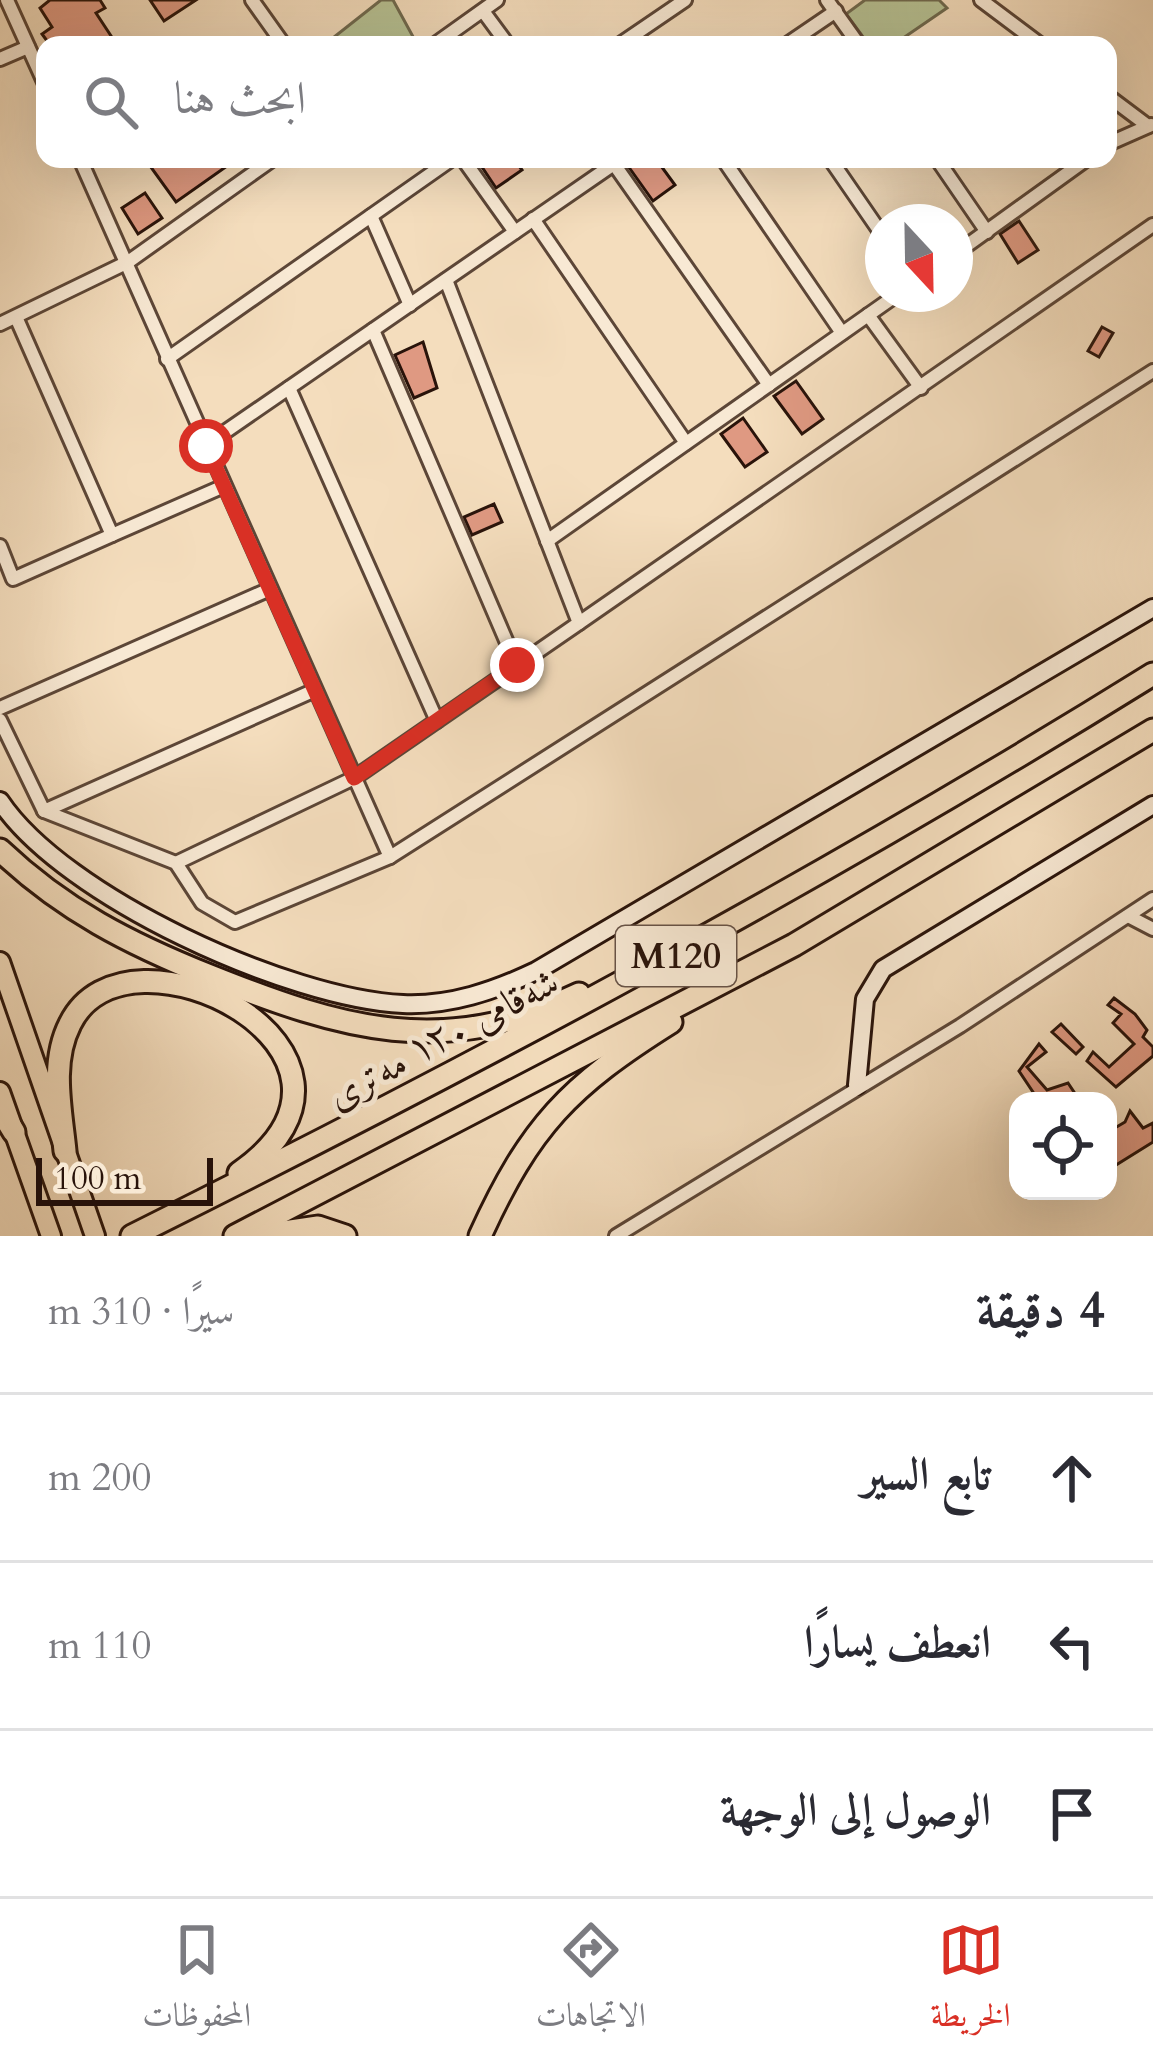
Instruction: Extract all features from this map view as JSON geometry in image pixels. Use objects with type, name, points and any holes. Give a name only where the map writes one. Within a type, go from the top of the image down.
[{"type":"highway","name":"شەقامی ١٢٠ مەتری","points":[[132,1236],[717,934],[1153,674]]},
{"type":"highway","name":"شەقامی ١٢٠ مەتری","points":[[235,1236],[794,945],[1153,730]]},
{"type":"highway","points":[[0,850],[80,916],[129,942],[302,1012],[384,1031],[441,1032],[499,1024],[717,934]]},
{"type":"highway","points":[[480,1236],[531,1138],[584,1081],[794,945]]},
{"type":"highway","points":[[65,1151],[59,1064],[71,1021],[86,1004],[108,989],[138,983],[196,988],[225,1000],[268,1030],[279,1045],[291,1073],[293,1109],[273,1146],[185,1211]]},
{"type":"highway","points":[[0,1108],[14,1132]]},
{"type":"highway","points":[[257,1236],[318,1227],[345,1236]]},
{"type":"main road","points":[[0,962],[93,1231]]},
{"type":"main road","points":[[0,1092],[51,1236]]},
{"type":"street","points":[[7,0],[36,64]]},
{"type":"street","points":[[252,0],[278,36]]},
{"type":"street","points":[[447,36],[497,0]]},
{"type":"street","points":[[632,36],[685,0]]},
{"type":"street","points":[[981,0],[1029,36]]},
{"type":"street","points":[[796,36],[831,6],[853,36]]},
{"type":"street","points":[[483,11],[501,36]]},
{"type":"street","points":[[0,59],[28,47]]},
{"type":"street","points":[[1117,102],[1150,125]]},
{"type":"street","points":[[1117,140],[1150,125]]},
{"type":"street","points":[[84,168],[389,857]]},
{"type":"street","points":[[0,324],[128,262],[260,168]]},
{"type":"street","points":[[167,359],[439,168]]},
{"type":"street","points":[[469,168],[514,232]]},
{"type":"street","points":[[206,446],[607,168]]},
{"type":"street","points":[[622,168],[769,385]]},
{"type":"street","points":[[729,168],[842,333]]},
{"type":"street","points":[[836,168],[865,210]]},
{"type":"street","points":[[943,168],[987,232]]},
{"type":"street","points":[[973,242],[1075,168]]},
{"type":"street","points":[[371,216],[410,304]]},
{"type":"street","points":[[533,219],[686,443]]},
{"type":"street","points":[[176,863],[354,778],[1153,225]]},
{"type":"street","points":[[446,280],[578,623]]},
{"type":"street","points":[[547,541],[872,312]]},
{"type":"street","points":[[868,315],[921,388]]},
{"type":"street","points":[[16,317],[112,535]]},
{"type":"street","points":[[373,330],[517,665]]},
{"type":"street","points":[[0,720],[44,812],[176,863],[202,903],[235,922],[389,857],[1153,371]]},
{"type":"street","points":[[289,388],[437,722]]},
{"type":"street","points":[[0,546],[7,581],[224,486]]},
{"type":"street","points":[[0,708],[270,589]]},
{"type":"street","points":[[0,801],[32,841],[69,874],[147,919],[338,994],[406,1004],[450,1001],[536,971],[1153,608]]},
{"type":"street","points":[[44,812],[315,690]]},
{"type":"street","points":[[857,1085],[865,999],[884,969],[1153,805]]},
{"type":"street","points":[[616,1236],[960,1026],[1153,899]]},
{"type":"street","points":[[1128,916],[1153,929]]},
{"type":"green space","points":[[381,0],[393,0],[413,36],[335,36]]},
{"type":"green space","points":[[865,0],[939,0],[947,8],[906,36],[862,36],[846,14]]},
{"type":"building","points":[[50,0],[100,0],[105,8],[96,13],[111,36],[43,36],[52,27],[40,8]]},
{"type":"building","points":[[150,0],[196,0],[164,21]]},
{"type":"building","points":[[151,168],[224,168],[176,202]]},
{"type":"building","points":[[483,168],[521,168],[522,170],[496,188]]},
{"type":"building","points":[[629,168],[663,168],[675,185],[653,201]]},
{"type":"building","points":[[145,193],[162,218],[138,234],[122,208]]},
{"type":"building","points":[[1019,221],[1038,250],[1018,263],[1000,234]]},
{"type":"building","points":[[1102,327],[1113,333],[1099,357],[1088,351]]},
{"type":"building","points":[[423,342],[437,388],[414,398],[395,355]]},
{"type":"building","points":[[796,381],[823,419],[802,434],[774,396]]},
{"type":"building","points":[[743,418],[767,452],[745,467],[721,434]]},
{"type":"building","points":[[494,504],[502,522],[472,535],[464,517]]},
{"type":"building","points":[[1114,998],[1135,1014],[1147,1030],[1143,1037],[1153,1047],[1153,1056],[1116,1087],[1087,1061],[1093,1052],[1109,1067],[1134,1044],[1113,1023],[1121,1014],[1108,1005]]},
{"type":"building","points":[[1061,1024],[1083,1047],[1076,1054],[1052,1032]]},
{"type":"building","points":[[1039,1044],[1046,1052],[1027,1067],[1047,1090],[1068,1083],[1074,1092],[1033,1092],[1019,1071]]},
{"type":"building","points":[[1130,1111],[1143,1128],[1153,1123],[1153,1142],[1117,1164],[1117,1127]]},
{"type":"route","points":[[206,446],[354,778],[517,665]]}]
